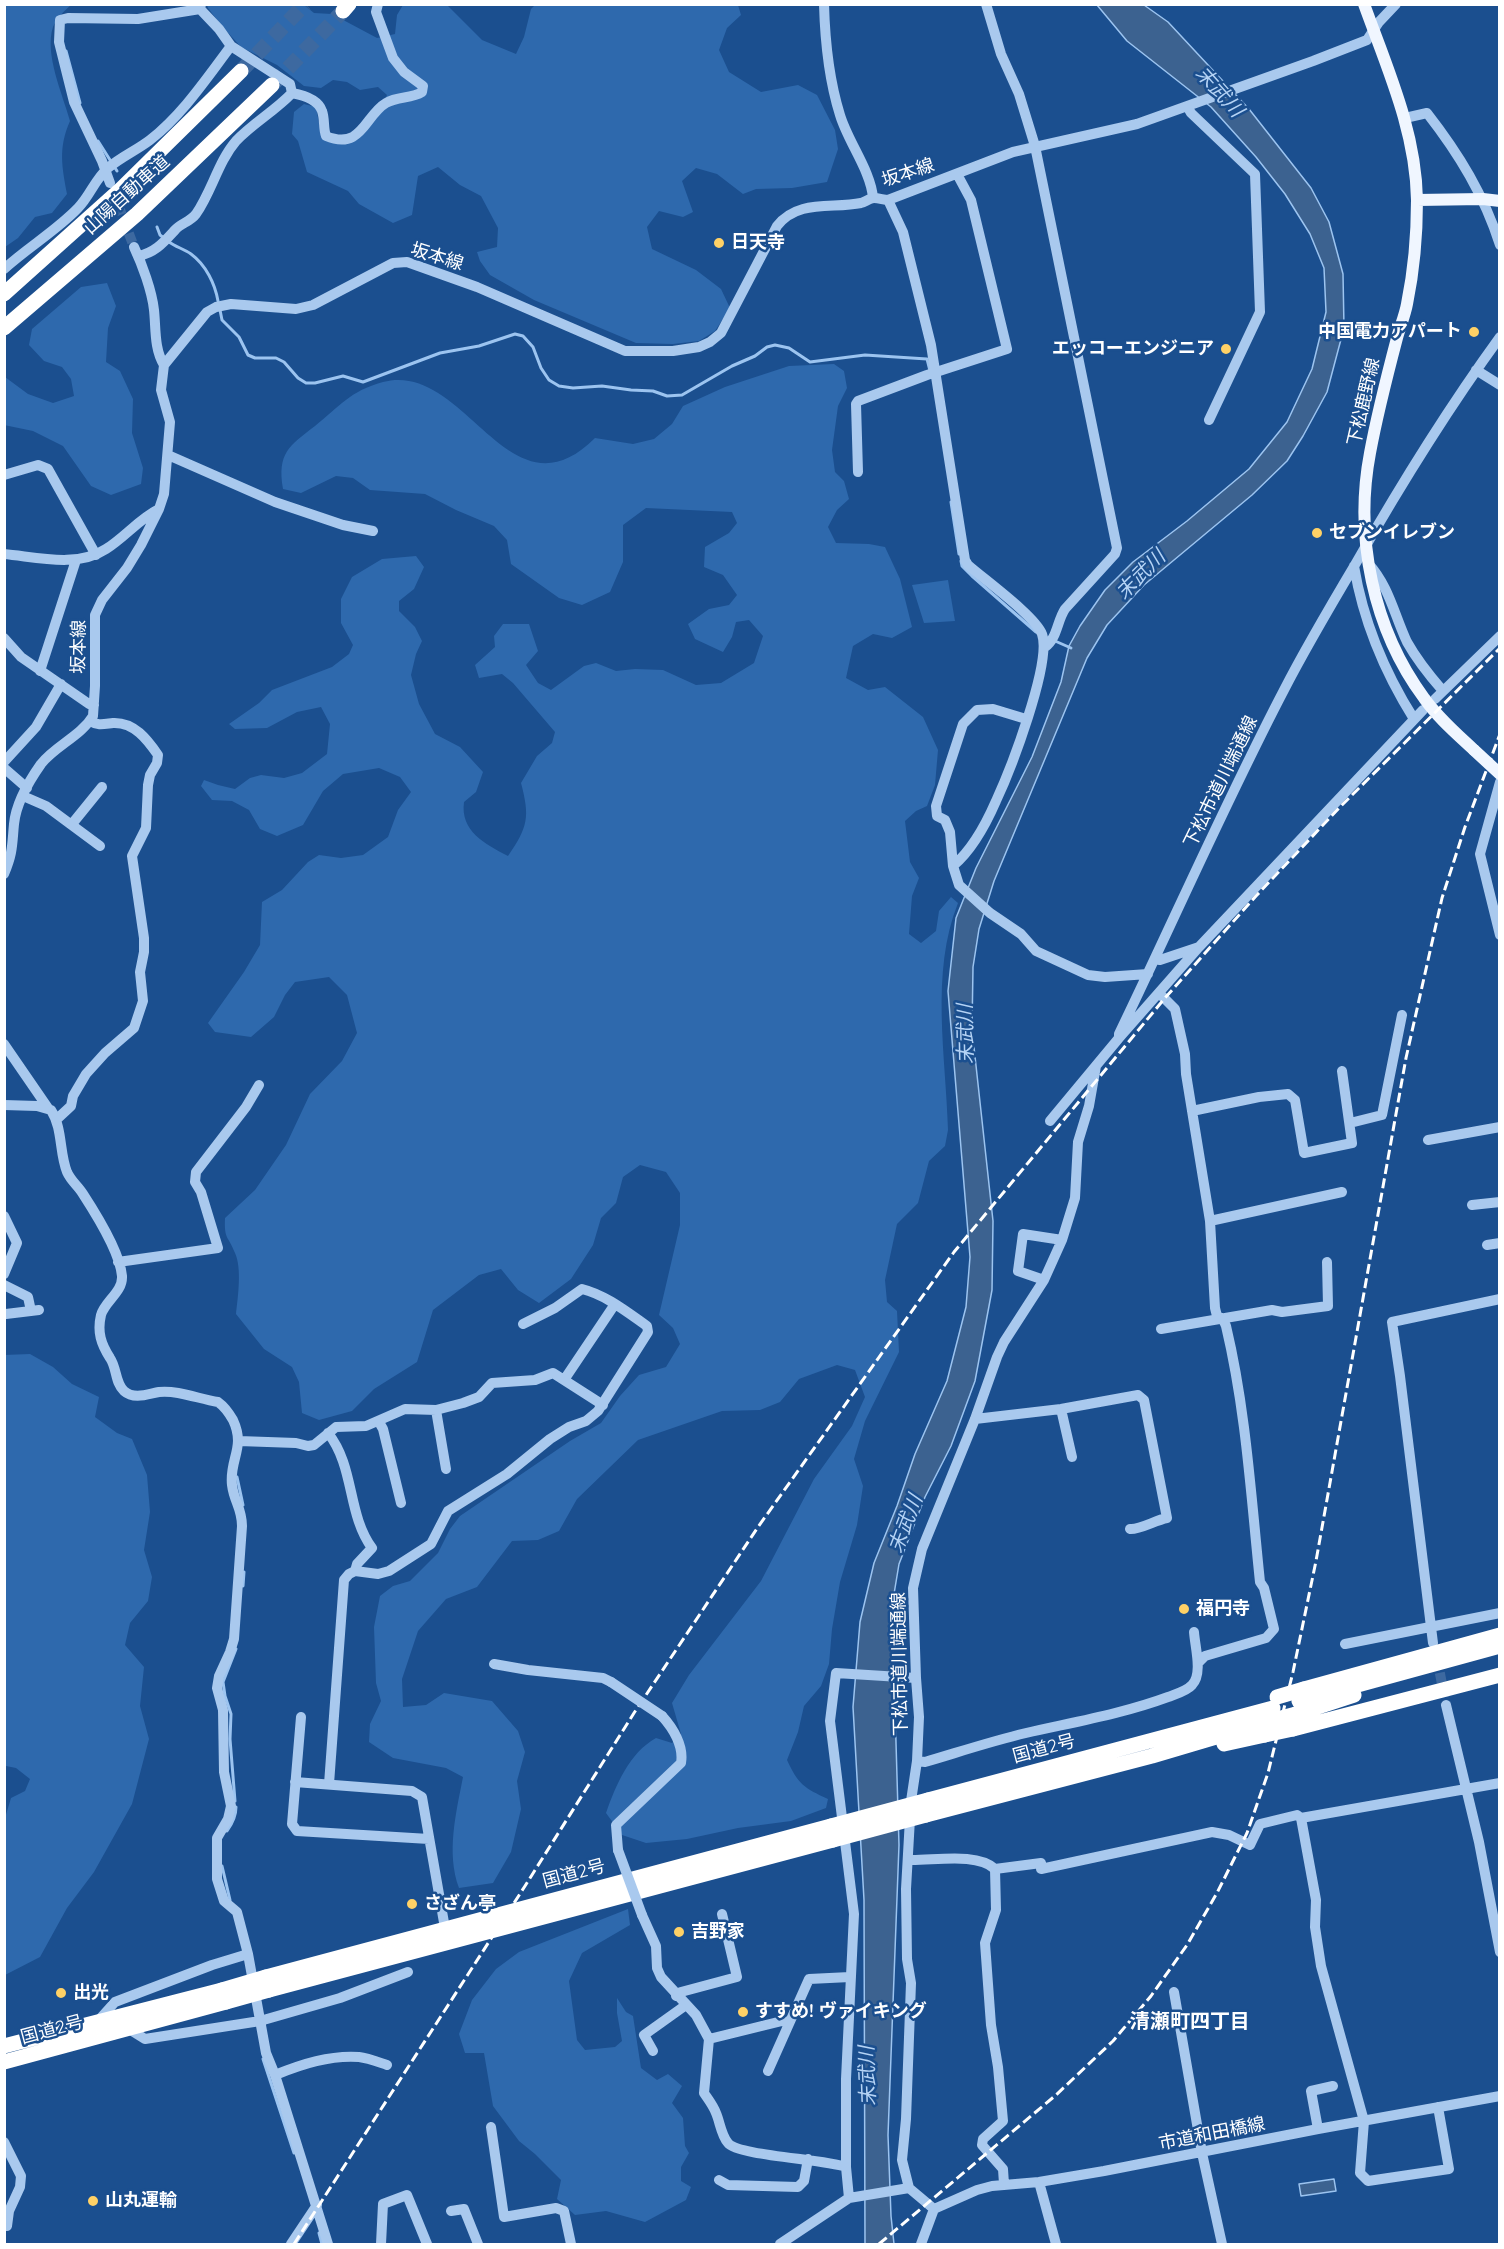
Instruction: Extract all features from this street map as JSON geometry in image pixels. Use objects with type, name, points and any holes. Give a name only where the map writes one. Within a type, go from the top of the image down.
[{"type":"highway","name":"山陽自動車道","points":[[4,294],[121,189],[241,71]]},
{"type":"highway","name":"山陽自動車道","points":[[4,328],[137,214],[272,85]]},
{"type":"highway","name":"国道2号","points":[[927,1808],[1154,1740],[1271,1716],[1362,1693],[1421,1669],[1499,1643]]},
{"type":"highway","name":"国道2号","points":[[4,2062],[129,2029],[224,1996],[267,1984],[832,1833],[927,1808],[1152,1756],[1499,1643]]},
{"type":"highway","name":"国道2号","points":[[1298,1708],[1500,1675]]},
{"type":"highway","name":"国道2号","points":[[4,2046],[98,2021],[224,1996]]},
{"type":"main road","name":"下松鹿野線","points":[[1364,4],[1405,118],[1417,200],[1413,267],[1407,306],[1397,336],[1370,453],[1363,518],[1368,562],[1381,616],[1395,651],[1413,684],[1447,724],[1500,774]]},
{"type":"main road","points":[[1417,200],[1484,199],[1500,201]]},
{"type":"street","points":[[292,93],[303,95],[317,103],[322,112],[323,129],[326,136],[333,139],[347,138],[359,132],[385,103],[398,98],[417,96],[422,92],[423,86],[404,72],[393,58],[376,12],[378,4]]},
{"type":"street","points":[[824,4],[828,56],[840,115],[869,182],[873,198]]},
{"type":"street","points":[[952,866],[971,845],[996,802],[1033,703],[1049,643],[1059,618],[1115,554],[1117,548],[1035,146],[1019,94],[1001,54],[986,4]]},
{"type":"street","points":[[1373,30],[1396,4]]},
{"type":"street","points":[[110,183],[111,166],[74,102],[59,42],[60,20],[65,18],[138,19],[200,7],[231,46],[290,84],[292,93]]},
{"type":"street","name":"坂本線","points":[[90,721],[94,705],[95,615],[102,600],[127,568],[141,545],[164,494],[170,422],[162,401],[164,365],[207,312],[216,307],[231,304],[296,309],[313,305],[393,263],[407,262],[477,287],[626,351],[674,351],[699,346],[710,342],[721,333],[777,226],[784,217],[795,211],[861,203],[873,198],[888,200],[1013,152],[1137,124],[1367,40],[1373,30]]},
{"type":"street","points":[[4,269],[61,224],[80,205],[111,166],[149,140],[172,119],[204,83],[231,46]]},
{"type":"street","points":[[164,365],[160,359],[157,342],[154,308],[136,251],[154,251],[178,227],[195,217],[228,151],[238,139],[292,93]]},
{"type":"street","points":[[1190,105],[1191,113],[1256,174],[1260,312],[1209,420]]},
{"type":"street","points":[[1405,118],[1427,113],[1452,145],[1484,199],[1500,245]]},
{"type":"street","points":[[858,472],[856,404],[858,401],[1007,349],[971,200],[957,174]]},
{"type":"street","points":[[888,200],[903,232],[932,374],[965,560],[968,566],[1028,617],[1049,643]]},
{"type":"street","name":"下松市道川端通線","points":[[1119,1038],[1282,692],[1366,546],[1476,370],[1500,337]]},
{"type":"street","points":[[1476,370],[1500,385]]},
{"type":"street","points":[[168,455],[275,502],[343,525],[373,531]]},
{"type":"street","points":[[4,475],[38,465],[48,469],[96,555]]},
{"type":"street","points":[[4,554],[76,560],[96,555],[159,509]]},
{"type":"street","points":[[40,671],[76,560]]},
{"type":"street","points":[[1368,562],[1380,575],[1404,634],[1439,695],[1500,636]]},
{"type":"street","points":[[1354,566],[1372,635],[1384,664],[1414,720]]},
{"type":"street","points":[[4,638],[21,657],[89,704],[94,705]]},
{"type":"street","points":[[4,762],[36,727],[61,684]]},
{"type":"street","points":[[1026,719],[993,709],[977,710],[963,724],[936,806],[937,816],[945,820],[950,832],[952,866],[959,885],[990,913],[1021,934],[1036,951],[1088,975],[1105,977],[1148,974]]},
{"type":"street","points":[[1050,1121],[1199,947],[1424,710]]},
{"type":"street","points":[[4,874],[12,857],[14,823],[25,792],[42,764],[57,748],[90,721],[103,725],[122,723],[138,731],[158,755],[148,785],[146,828],[132,856],[144,938],[140,972],[143,1001],[134,1028],[105,1053],[86,1074],[73,1096],[71,1106],[57,1119]]},
{"type":"street","points":[[4,768],[25,792],[100,846]]},
{"type":"street","points":[[1500,782],[1495,819],[1480,854],[1497,914],[1500,935]]},
{"type":"street","points":[[72,824],[102,787]]},
{"type":"street","points":[[1155,959],[1160,960],[1199,947]]},
{"type":"street","points":[[918,1761],[925,1762],[1026,1734],[1144,1706],[1191,1686],[1196,1681],[1199,1662],[1205,1656],[1266,1638],[1274,1629],[1264,1588],[1260,1582],[1251,1477],[1238,1376],[1223,1320],[1217,1316],[1215,1308],[1210,1221],[1186,1074],[1185,1054],[1175,1009],[1160,993]]},
{"type":"street","points":[[1350,1123],[1382,1115],[1402,1016]]},
{"type":"street","points":[[4,1044],[57,1119],[67,1171],[71,1180],[85,1197],[114,1250],[122,1276],[122,1284],[103,1308],[100,1318],[100,1339],[111,1359],[120,1385],[126,1393],[134,1396],[171,1393],[218,1402],[232,1418],[239,1442],[232,1482],[234,1497],[242,1512],[234,1639],[219,1676],[217,1688],[223,1710],[225,1772],[231,1806],[228,1819],[217,1838],[218,1879],[224,1901],[237,1912],[248,1954],[256,2022],[328,2244]]},
{"type":"street","name":"下松市道川端通線","points":[[905,2189],[902,2160],[910,2036],[910,1983],[905,1918],[911,1801],[918,1761],[919,1717],[913,1678],[915,1574],[922,1549],[1004,1342],[1044,1280],[1062,1240],[1075,1198],[1078,1142],[1089,1106],[1096,1066]]},
{"type":"street","points":[[1192,1111],[1259,1097],[1288,1094],[1295,1100],[1304,1153],[1352,1143],[1342,1071]]},
{"type":"street","points":[[118,1262],[218,1248],[201,1192],[195,1182],[196,1172],[246,1107],[259,1085]]},
{"type":"street","points":[[4,1105],[48,1108]]},
{"type":"street","points":[[1428,1140],[1500,1127]]},
{"type":"street","points":[[1210,1221],[1342,1192]]},
{"type":"street","points":[[1472,1205],[1500,1202]]},
{"type":"street","points":[[4,1216],[16,1243],[4,1274]]},
{"type":"street","points":[[1044,1280],[1018,1271],[1023,1234],[1062,1240]]},
{"type":"street","points":[[1487,1245],[1500,1243]]},
{"type":"street","points":[[1161,1329],[1272,1310],[1282,1312],[1328,1306],[1327,1262]]},
{"type":"street","points":[[4,1285],[28,1297],[35,1310],[6,1314]]},
{"type":"street","points":[[329,1784],[344,1580],[348,1574],[355,1571],[378,1574],[389,1571],[431,1544],[448,1511],[507,1474],[550,1439],[569,1427],[586,1421],[603,1405],[648,1332],[647,1326],[615,1304],[596,1292],[582,1289],[555,1308],[523,1324]]},
{"type":"street","points":[[1433,1643],[1401,1376],[1392,1322],[1500,1299]]},
{"type":"street","points":[[564,1380],[615,1304]]},
{"type":"street","points":[[239,1442],[314,1445],[336,1427],[366,1426],[405,1409],[436,1410],[479,1397],[492,1383],[535,1380],[548,1373],[553,1373],[603,1405]]},
{"type":"street","points":[[975,1419],[1061,1409],[1138,1395],[1144,1400],[1167,1518],[1151,1522],[1136,1530],[1130,1529]]},
{"type":"street","points":[[1061,1409],[1072,1457]]},
{"type":"street","points":[[436,1410],[446,1469]]},
{"type":"street","points":[[379,1422],[383,1429],[401,1503]]},
{"type":"street","points":[[328,1433],[346,1467],[364,1536],[372,1548],[357,1564],[355,1571]]},
{"type":"street","points":[[1345,1644],[1500,1613]]},
{"type":"street","points":[[1194,1632],[1196,1657],[1199,1662]]},
{"type":"street","points":[[494,1664],[528,1670],[603,1677],[662,1716],[674,1729],[682,1756],[681,1763],[616,1825],[618,1850],[656,1946],[657,1968],[661,1977],[703,2025],[709,2039],[704,2093],[714,2108],[729,2145],[745,2151],[808,2159],[846,2167]]},
{"type":"street","points":[[854,2198],[846,2167],[846,2079],[854,1914],[830,1721],[836,1673],[913,1678]]},
{"type":"street","points":[[1446,1705],[1479,1842],[1500,1952]]},
{"type":"street","points":[[301,1717],[292,1824],[297,1831],[429,1839]]},
{"type":"street","points":[[295,1782],[412,1791],[422,1797],[446,1936]]},
{"type":"street","points":[[908,1860],[968,1858],[984,1861],[994,1869],[1041,1863],[1041,1869],[1212,1832],[1229,1835],[1250,1845],[1260,1824],[1297,1815],[1301,1818],[1466,1787],[1500,1783]]},
{"type":"street","points":[[1301,1818],[1316,1900],[1315,1927],[1321,1966],[1364,2121],[1360,2173],[1368,2181],[1449,2169],[1438,2107]]},
{"type":"street","points":[[994,1869],[996,1910],[985,1943],[991,2025],[999,2067],[1003,2121],[983,2139],[981,2145],[1003,2169],[1004,2184]]},
{"type":"street","points":[[676,1996],[681,1992],[737,1977],[722,1914]]},
{"type":"street","points":[[98,2021],[115,2002],[212,1965],[248,1954]]},
{"type":"street","points":[[129,2029],[145,2039],[256,2022],[340,1998],[408,1972]]},
{"type":"street","points":[[768,2071],[809,1979],[850,1977]]},
{"type":"street","points":[[1174,1992],[1202,2153],[1222,2244]]},
{"type":"street","points":[[653,2051],[644,2035],[686,2005]]},
{"type":"street","points":[[709,2039],[782,2021],[789,2022]]},
{"type":"street","points":[[275,2075],[304,2063],[332,2059],[360,2057],[387,2065]]},
{"type":"street","points":[[1318,2129],[1311,2091],[1333,2086]]},
{"type":"street","name":"市道和田橋線","points":[[934,2209],[977,2190],[1004,2184],[1039,2182],[1500,2096]]},
{"type":"street","points":[[490,2127],[504,2217],[556,2208],[564,2211],[571,2244]]},
{"type":"street","points":[[4,2142],[21,2176],[20,2187],[9,2211],[7,2226]]},
{"type":"street","points":[[719,2180],[728,2186],[798,2187],[804,2181],[808,2159]]},
{"type":"street","points":[[1039,2182],[1056,2244]]},
{"type":"street","points":[[780,2244],[854,2198],[905,2189],[934,2209],[921,2244]]},
{"type":"street","points":[[381,2244],[383,2204],[407,2195],[427,2244]]},
{"type":"street","points":[[291,2244],[316,2206]]},
{"type":"street","points":[[451,2211],[464,2209],[478,2244]]},
{"type":"shaded area","points":[[5,5],[71,5],[56,21],[51,38],[53,62],[70,121],[62,149],[67,194],[52,213],[35,217],[18,238],[5,247]]},
{"type":"shaded area","points":[[207,5],[304,5],[314,13],[332,14],[377,38],[395,34],[397,15],[403,5],[447,5],[482,40],[516,54],[524,37],[531,9],[535,5],[738,5],[741,15],[727,28],[719,50],[729,72],[761,92],[798,85],[817,95],[835,130],[838,149],[827,182],[792,188],[756,189],[743,194],[717,174],[696,168],[682,181],[693,212],[683,217],[659,211],[647,227],[652,249],[696,270],[721,289],[730,308],[715,331],[699,341],[673,344],[636,343],[534,300],[490,275],[480,261],[477,252],[497,247],[498,228],[481,196],[460,185],[438,167],[418,176],[412,215],[393,223],[359,204],[348,191],[307,172],[298,141],[292,134],[294,112],[304,104],[316,107],[321,134],[332,143],[350,142],[378,113],[387,95],[378,87],[360,90],[347,82],[333,80],[321,88],[304,86],[277,65],[241,47]]},
{"type":"shaded area","points":[[107,283],[116,306],[108,328],[106,362],[120,371],[133,399],[132,433],[143,468],[141,484],[111,495],[91,486],[63,446],[33,431],[4,425],[5,377],[28,394],[53,403],[74,396],[71,379],[62,367],[44,361],[29,345],[32,329],[81,287]]},
{"type":"shaded area","points":[[834,364],[844,371],[847,388],[838,406],[832,450],[835,472],[844,481],[849,499],[837,510],[828,527],[836,543],[885,547],[900,579],[912,627],[892,638],[873,634],[853,646],[846,678],[868,690],[885,687],[923,717],[938,750],[935,785],[927,806],[916,811],[905,821],[910,862],[919,878],[912,896],[909,934],[921,943],[936,931],[939,911],[951,897],[958,903],[949,930],[942,986],[948,1130],[945,1146],[929,1161],[918,1203],[897,1224],[885,1280],[887,1302],[897,1311],[899,1352],[865,1421],[854,1459],[863,1486],[857,1525],[840,1582],[829,1664],[821,1686],[804,1706],[798,1732],[787,1760],[803,1784],[828,1799],[826,1808],[791,1821],[738,1828],[687,1839],[646,1843],[622,1835],[606,1813],[619,1781],[638,1752],[656,1738],[672,1743],[681,1734],[672,1703],[689,1675],[761,1581],[814,1479],[852,1426],[865,1397],[855,1370],[837,1365],[799,1379],[780,1402],[760,1410],[722,1411],[638,1440],[577,1499],[559,1531],[538,1540],[512,1541],[477,1587],[446,1599],[418,1631],[402,1679],[403,1707],[426,1705],[444,1693],[492,1701],[518,1731],[525,1752],[517,1781],[521,1809],[511,1852],[493,1883],[459,1888],[455,1875],[453,1847],[455,1819],[463,1777],[446,1768],[393,1758],[369,1742],[370,1724],[381,1701],[376,1683],[374,1627],[380,1596],[393,1586],[410,1581],[438,1553],[450,1529],[460,1516],[570,1441],[601,1423],[620,1396],[639,1375],[666,1367],[680,1344],[673,1328],[659,1315],[680,1225],[680,1193],[666,1172],[640,1165],[623,1177],[616,1203],[601,1218],[593,1245],[571,1279],[539,1303],[518,1290],[501,1269],[479,1275],[433,1310],[417,1362],[374,1389],[352,1411],[319,1420],[302,1413],[299,1382],[292,1367],[264,1349],[236,1314],[238,1266],[226,1234],[225,1218],[255,1190],[286,1145],[310,1094],[342,1061],[357,1033],[347,995],[329,977],[295,982],[285,995],[274,1017],[251,1037],[215,1032],[208,1023],[260,945],[262,902],[282,890],[308,862],[319,855],[341,858],[363,855],[388,837],[398,810],[411,792],[400,777],[379,768],[343,774],[323,791],[303,825],[277,836],[260,829],[249,810],[232,801],[212,800],[201,786],[204,780],[235,789],[250,778],[261,775],[284,778],[302,773],[327,754],[330,724],[321,707],[297,712],[267,728],[235,729],[229,724],[259,703],[272,690],[332,667],[349,654],[353,645],[341,623],[341,599],[352,577],[382,559],[416,556],[424,567],[414,589],[399,601],[399,611],[415,627],[422,641],[411,675],[419,704],[435,734],[460,747],[483,772],[476,792],[464,802],[466,821],[470,829],[483,841],[508,856],[520,837],[525,821],[526,805],[521,783],[537,756],[552,743],[555,732],[513,683],[502,674],[479,678],[475,665],[495,647],[494,636],[503,624],[529,624],[538,651],[526,665],[538,683],[551,690],[584,666],[596,663],[616,671],[663,670],[696,685],[721,683],[754,663],[763,636],[749,620],[736,622],[732,637],[723,652],[695,639],[688,624],[709,609],[729,605],[737,595],[723,575],[704,567],[705,547],[729,533],[737,523],[732,512],[646,508],[623,525],[623,562],[610,592],[582,605],[559,598],[511,564],[507,540],[494,526],[425,494],[370,490],[353,478],[336,476],[301,493],[283,489],[282,467],[292,445],[354,395],[383,382],[412,382],[439,394],[512,452],[537,462],[565,459],[595,438],[633,444],[654,439],[672,424],[683,406],[725,387],[789,366]]},
{"type":"shaded area","points":[[948,580],[955,621],[924,623],[912,585]]},
{"type":"shaded area","points":[[30,1354],[53,1367],[72,1384],[99,1397],[95,1417],[117,1433],[132,1439],[147,1475],[150,1512],[144,1550],[152,1577],[148,1601],[130,1623],[125,1645],[144,1667],[140,1706],[149,1739],[132,1804],[94,1872],[67,1908],[40,1957],[5,1975],[5,1818],[11,1798],[25,1791],[30,1779],[16,1768],[6,1766],[5,1763],[4,1355]]},
{"type":"shaded area","points":[[628,1909],[630,1925],[582,1953],[569,1981],[577,2040],[585,2050],[615,2047],[622,2041],[617,1998],[626,2012],[633,2016],[641,2068],[657,2080],[668,2074],[682,2086],[672,2103],[683,2118],[685,2146],[689,2153],[681,2167],[681,2181],[691,2187],[686,2200],[645,2222],[606,2211],[575,2215],[557,2199],[561,2180],[519,2141],[493,2106],[484,2053],[465,2053],[459,2034],[472,2000],[496,1969],[519,1952]]},
{"type":"water","name":"末武川","points":[[1097,5],[1144,5],[1168,22],[1249,109],[1311,188],[1329,222],[1343,274],[1344,328],[1327,392],[1287,461],[1252,495],[1144,585],[1107,625],[1087,658],[994,881],[979,929],[973,967],[972,1029],[993,1221],[992,1290],[975,1381],[951,1446],[925,1497],[899,1564],[892,1606],[899,1845],[888,2135],[894,2244],[865,2244],[864,1900],[853,1707],[860,1622],[874,1563],[915,1454],[947,1381],[966,1307],[970,1257],[948,991],[956,918],[976,868],[1032,757],[1061,682],[1069,646],[1080,626],[1105,590],[1133,562],[1249,469],[1287,422],[1312,369],[1326,312],[1324,268],[1310,234],[1285,194],[1256,157],[1211,107],[1127,41]]},
{"type":"water","points":[[1334,2179],[1336,2191],[1301,2196],[1299,2184]]},
{"type":"waterway","points":[[66,51],[80,103]]},
{"type":"waterway","points":[[98,141],[117,171]]},
{"type":"waterway","points":[[157,227],[164,238]]},
{"type":"waterway","points":[[169,242],[191,254],[201,264],[215,288],[218,301]]},
{"type":"waterway","points":[[220,310],[222,320],[239,337],[248,355],[255,358],[276,358],[284,362],[298,378],[306,383],[343,376],[363,382],[440,353],[479,346],[515,334],[523,336],[533,347],[541,368],[549,380],[559,386],[573,388],[602,386],[653,391],[667,396],[682,395],[732,366],[755,356],[767,347],[775,345],[789,348],[810,362],[865,355],[927,359],[930,371]]},
{"type":"waterway","points":[[951,502],[959,554]]},
{"type":"waterway","points":[[961,561],[962,566],[972,576],[1036,632]]},
{"type":"waterway","points":[[1055,641],[1071,648]]},
{"type":"waterway","points":[[237,1477],[243,1505]]},
{"type":"waterway","points":[[243,1586],[244,1572]]},
{"type":"waterway","points":[[235,1801],[230,1739],[231,1714],[223,1682],[236,1649]]},
{"type":"waterway","points":[[227,1831],[236,1807]]},
{"type":"waterway","points":[[222,1866],[230,1900]]},
{"type":"waterway","points":[[263,2059],[294,2153]]},
{"type":"waterway","points":[[319,2233],[322,2244]]},
{"type":"tunnel","points":[[241,71],[305,4]]},
{"type":"tunnel","points":[[272,85],[343,11]]},
{"type":"tunnel","points":[[113,191],[134,247]]},
{"type":"tunnel","points":[[1437,1658],[1446,1705]]},
{"type":"railway","points":[[294,2244],[634,1713],[758,1527],[954,1252],[1165,998],[1256,896],[1340,807],[1500,648]]},
{"type":"railway","points":[[879,2244],[1056,2095],[1113,2041],[1151,1996],[1187,1945],[1217,1893],[1247,1833],[1268,1773],[1293,1672],[1316,1561],[1406,1058],[1442,898],[1465,827],[1500,734]]},
{"type":"place","name":"日天寺","points":[[719,243]]},
{"type":"place","name":"中国電力アパート","points":[[1474,332]]},
{"type":"place","name":"エッコーエンジニア","points":[[1226,349]]},
{"type":"place","name":"セブンイレブン","points":[[1317,533]]},
{"type":"place","name":"福円寺","points":[[1184,1609]]},
{"type":"place","name":"さざん亭","points":[[412,1904]]},
{"type":"place","name":"吉野家","points":[[679,1932]]},
{"type":"place","name":"出光","points":[[61,1993]]},
{"type":"place","name":"すすめ! ヴァイキング","points":[[743,2012]]},
{"type":"place","name":"山丸運輸","points":[[93,2201]]},
{"type":"district","name":"清瀬町四丁目","points":[[1190,2022]]}]
